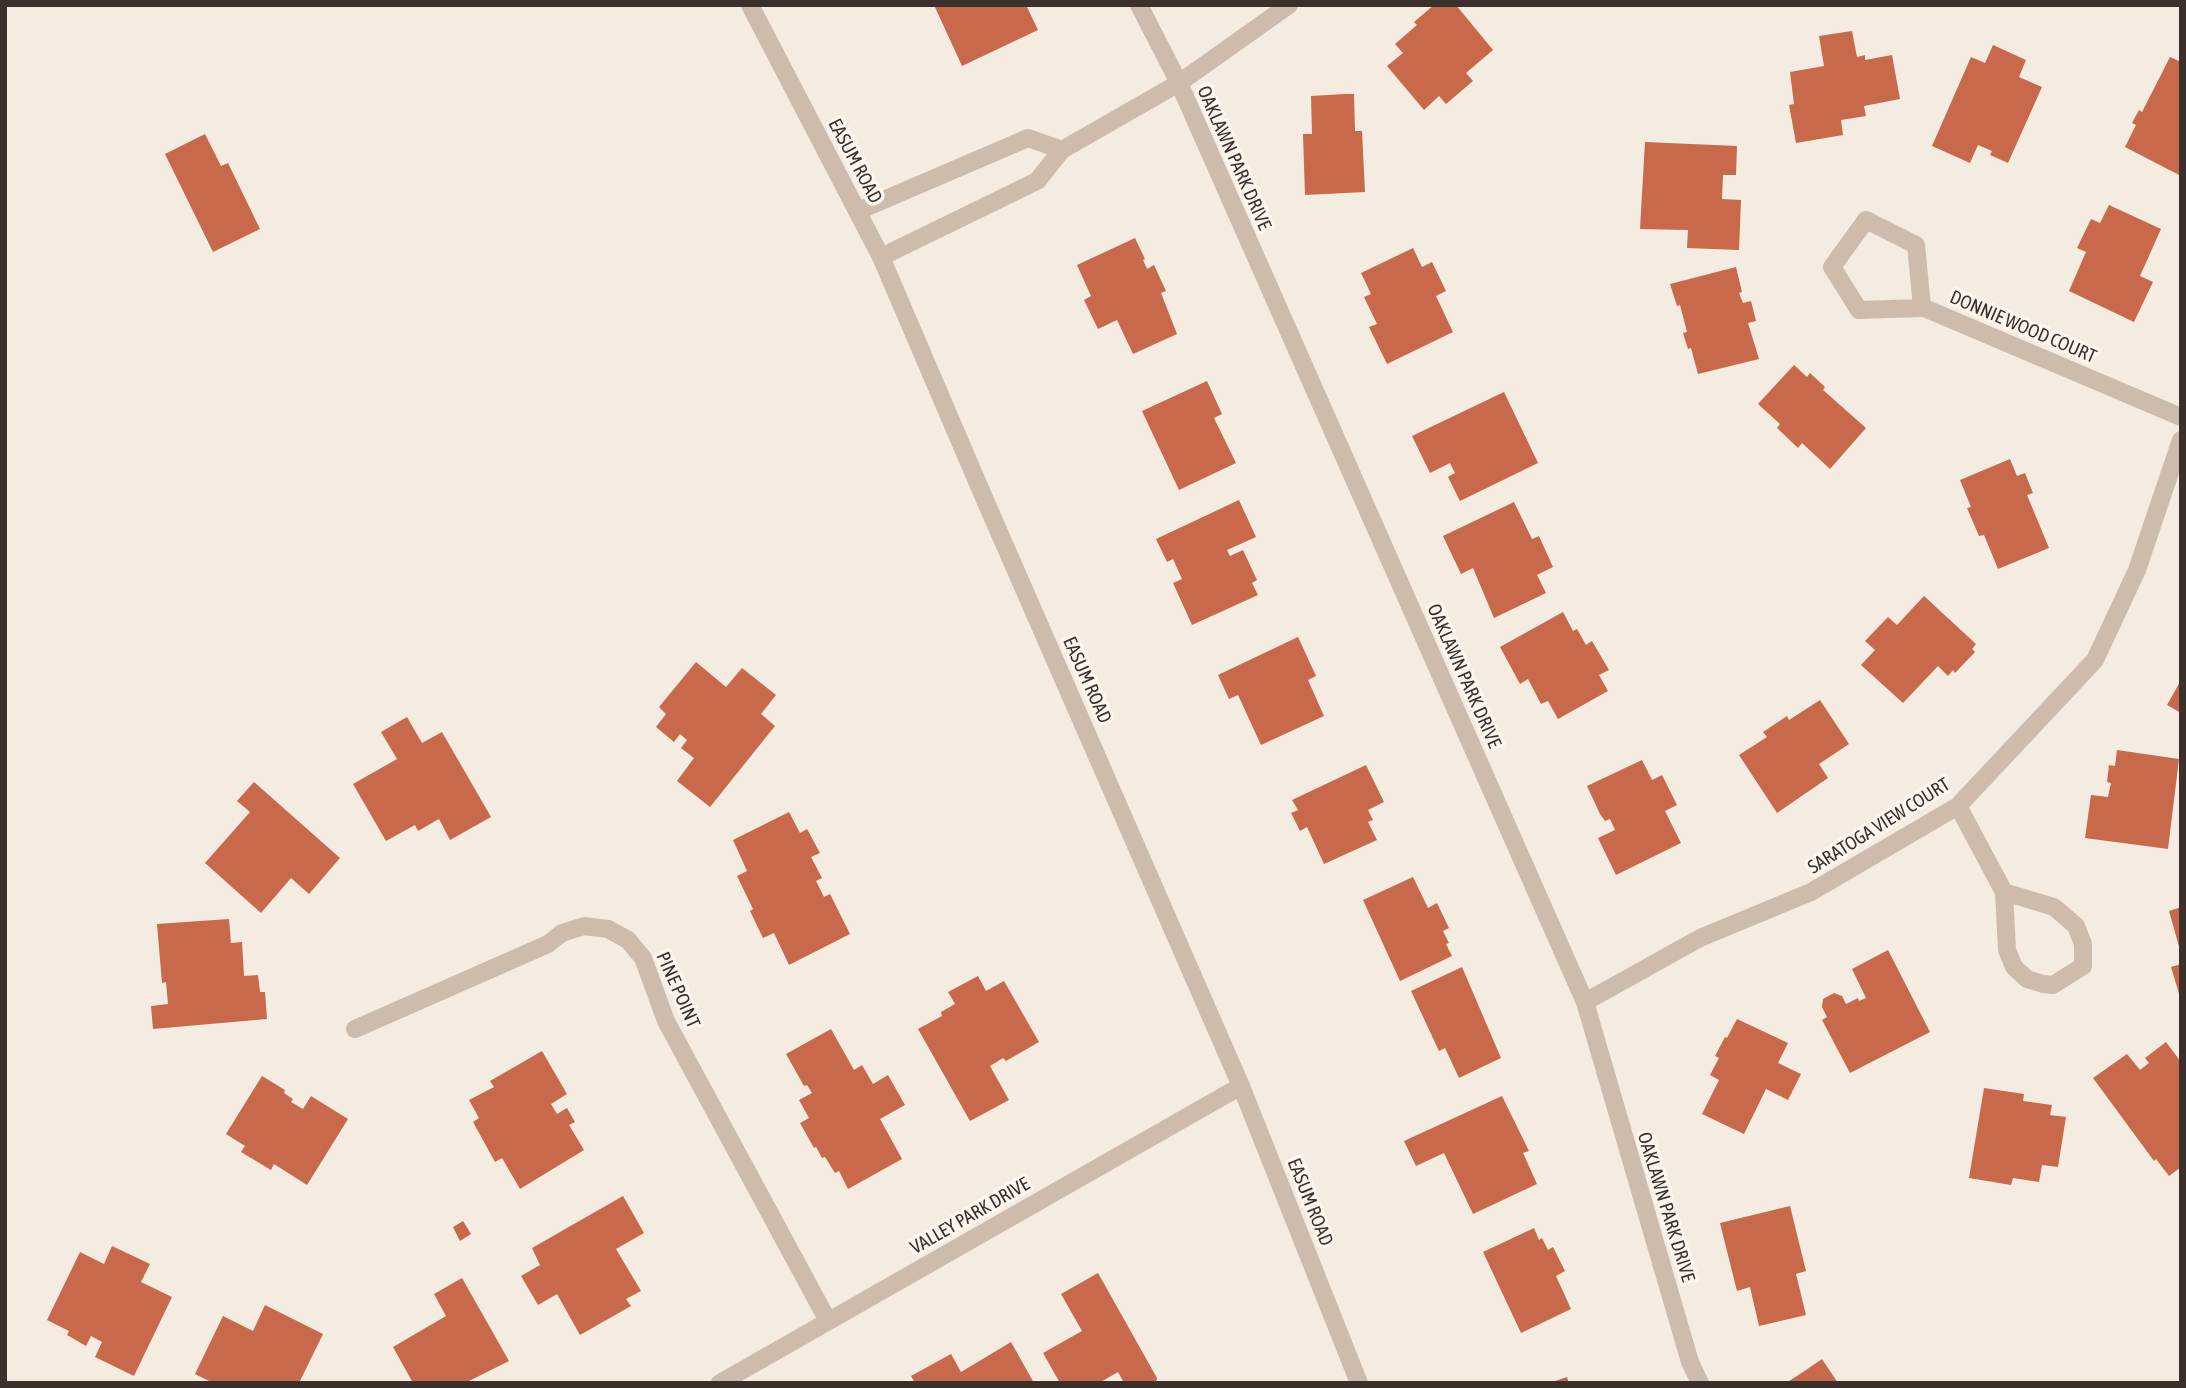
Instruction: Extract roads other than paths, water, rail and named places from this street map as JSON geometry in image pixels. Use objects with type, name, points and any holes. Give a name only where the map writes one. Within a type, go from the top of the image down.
[{"type":"street","name":"EASUM ROAD","points":[[750,5],[881,257],[1241,1086],[1359,1383]]},
{"type":"street","name":"OAKLAWN PARK DRIVE","points":[[1139,5],[1179,83],[1585,1002],[1682,1336],[1700,1383]]},
{"type":"street","points":[[881,257],[1037,181],[1062,150],[1179,83],[1289,5]]},
{"type":"street","points":[[858,211],[1028,138],[1062,150]]},
{"type":"street","name":"DONNIE WOOD COURT","points":[[1921,308],[1859,310],[1832,267],[1866,219],[1916,246],[1922,307],[2181,417]]},
{"type":"street","name":"SARATOGA VIEW COURT","points":[[1585,1002],[1700,938],[1811,892],[1958,806],[2095,660],[2137,570],[2181,440]]},
{"type":"street","points":[[1958,806],[2004,892],[2007,950],[2014,967],[2027,979],[2043,985],[2053,985],[2083,966],[2083,944],[2076,926],[2054,907],[2004,892]]},
{"type":"street","name":"PINE POINT","points":[[355,1029],[548,944],[562,933],[584,926],[608,929],[628,940],[643,958],[666,1021],[828,1321]]},
{"type":"street","name":"VALLEY PARK DRIVE","points":[[720,1383],[1241,1086]]}]
